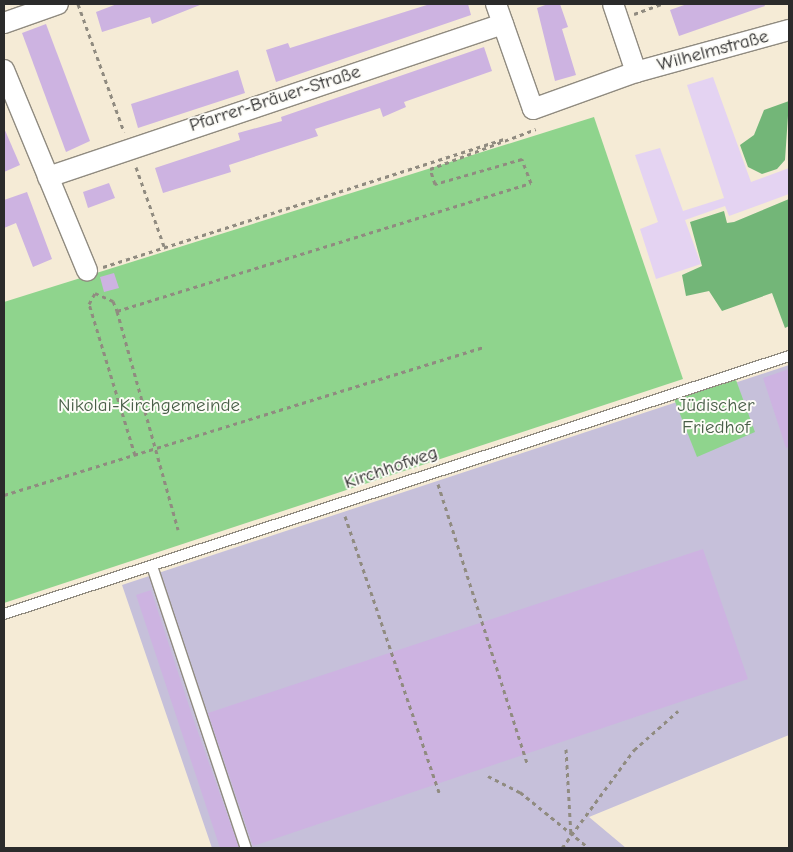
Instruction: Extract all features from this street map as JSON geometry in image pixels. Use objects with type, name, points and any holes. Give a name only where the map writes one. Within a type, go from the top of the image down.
[{"type":"street","points":[[4,23],[58,4]]},
{"type":"street","points":[[496,4],[535,119]]},
{"type":"street","name":"Wilhelmstraße","points":[[615,11],[636,72]]},
{"type":"street","name":"Pfarrer-Bräuer-Straße","points":[[48,177],[129,148],[503,24]]},
{"type":"street","name":"Wilhelmstraße","points":[[535,119],[636,72],[789,30]]},
{"type":"street","points":[[4,70],[86,270]]},
{"type":"lane","name":"Kirchhofweg","points":[[4,614],[789,356]]},
{"type":"lane","points":[[152,566],[246,848]]},
{"type":"path","points":[[78,4],[164,246]]},
{"type":"path","points":[[615,11],[661,4]]},
{"type":"path","points":[[86,270],[164,246],[535,119]]},
{"type":"path","points":[[117,312],[531,183],[522,159],[435,184],[430,169],[535,119]]},
{"type":"path","points":[[135,455],[89,304],[95,294],[113,301],[117,312],[178,530]]},
{"type":"path","points":[[4,495],[484,347]]},
{"type":"path","points":[[434,472],[527,762]]},
{"type":"path","points":[[341,503],[439,792]]},
{"type":"path","points":[[562,848],[634,750],[678,712]]},
{"type":"path","points":[[566,750],[571,836]]},
{"type":"path","points":[[488,776],[520,792],[571,836],[589,848]]},
{"type":"shaded area","points":[[713,77],[751,182],[789,168],[789,194],[729,216],[725,206],[685,220],[701,264],[656,279],[640,229],[658,222],[635,155],[660,148],[683,211],[724,198],[687,85]]},
{"type":"shaded area","points":[[789,365],[789,735],[589,817],[626,848],[212,848],[122,585]]},
{"type":"green space","points":[[789,101],[785,160],[777,169],[762,174],[748,167],[740,145],[754,135],[764,110]]},
{"type":"green space","name":"Nikolai-Kirchgemeinde","points":[[594,117],[683,379],[4,603],[4,302]]},
{"type":"green space","points":[[789,199],[789,326],[785,328],[772,293],[722,311],[709,291],[686,296],[682,275],[702,266],[690,222],[724,211],[727,223],[734,222]]},
{"type":"green space","name":"Jüdischer Friedhof","points":[[736,380],[755,432],[697,457],[674,399]]},
{"type":"building","points":[[117,4],[200,5],[152,24],[150,17],[102,32],[96,12]]},
{"type":"building","points":[[430,4],[468,4],[471,15],[276,82],[266,50],[288,43],[290,48]]},
{"type":"building","points":[[548,4],[560,4],[568,27],[562,29],[576,75],[555,81],[537,8]]},
{"type":"building","points":[[687,4],[764,4],[765,6],[679,36],[670,10]]},
{"type":"building","points":[[46,24],[90,141],[66,152],[22,33]]},
{"type":"building","points":[[484,47],[492,71],[404,102],[406,107],[383,117],[380,108],[315,129],[318,136],[229,165],[231,172],[163,193],[155,168],[240,140],[238,133],[282,121],[281,117]]},
{"type":"building","points":[[238,70],[245,93],[138,128],[131,104]]},
{"type":"building","points":[[4,128],[20,165],[4,172]]},
{"type":"building","points":[[109,183],[115,198],[88,208],[83,192]]},
{"type":"building","points":[[27,192],[52,259],[33,267],[16,223],[4,228],[4,200]]},
{"type":"building","points":[[114,273],[119,288],[104,292],[100,277]]},
{"type":"building","points":[[789,369],[789,447],[786,448],[763,378]]},
{"type":"building","points":[[703,549],[748,679],[253,846],[208,713]]},
{"type":"building","points":[[151,590],[193,718],[239,848],[220,848],[136,595]]}]
